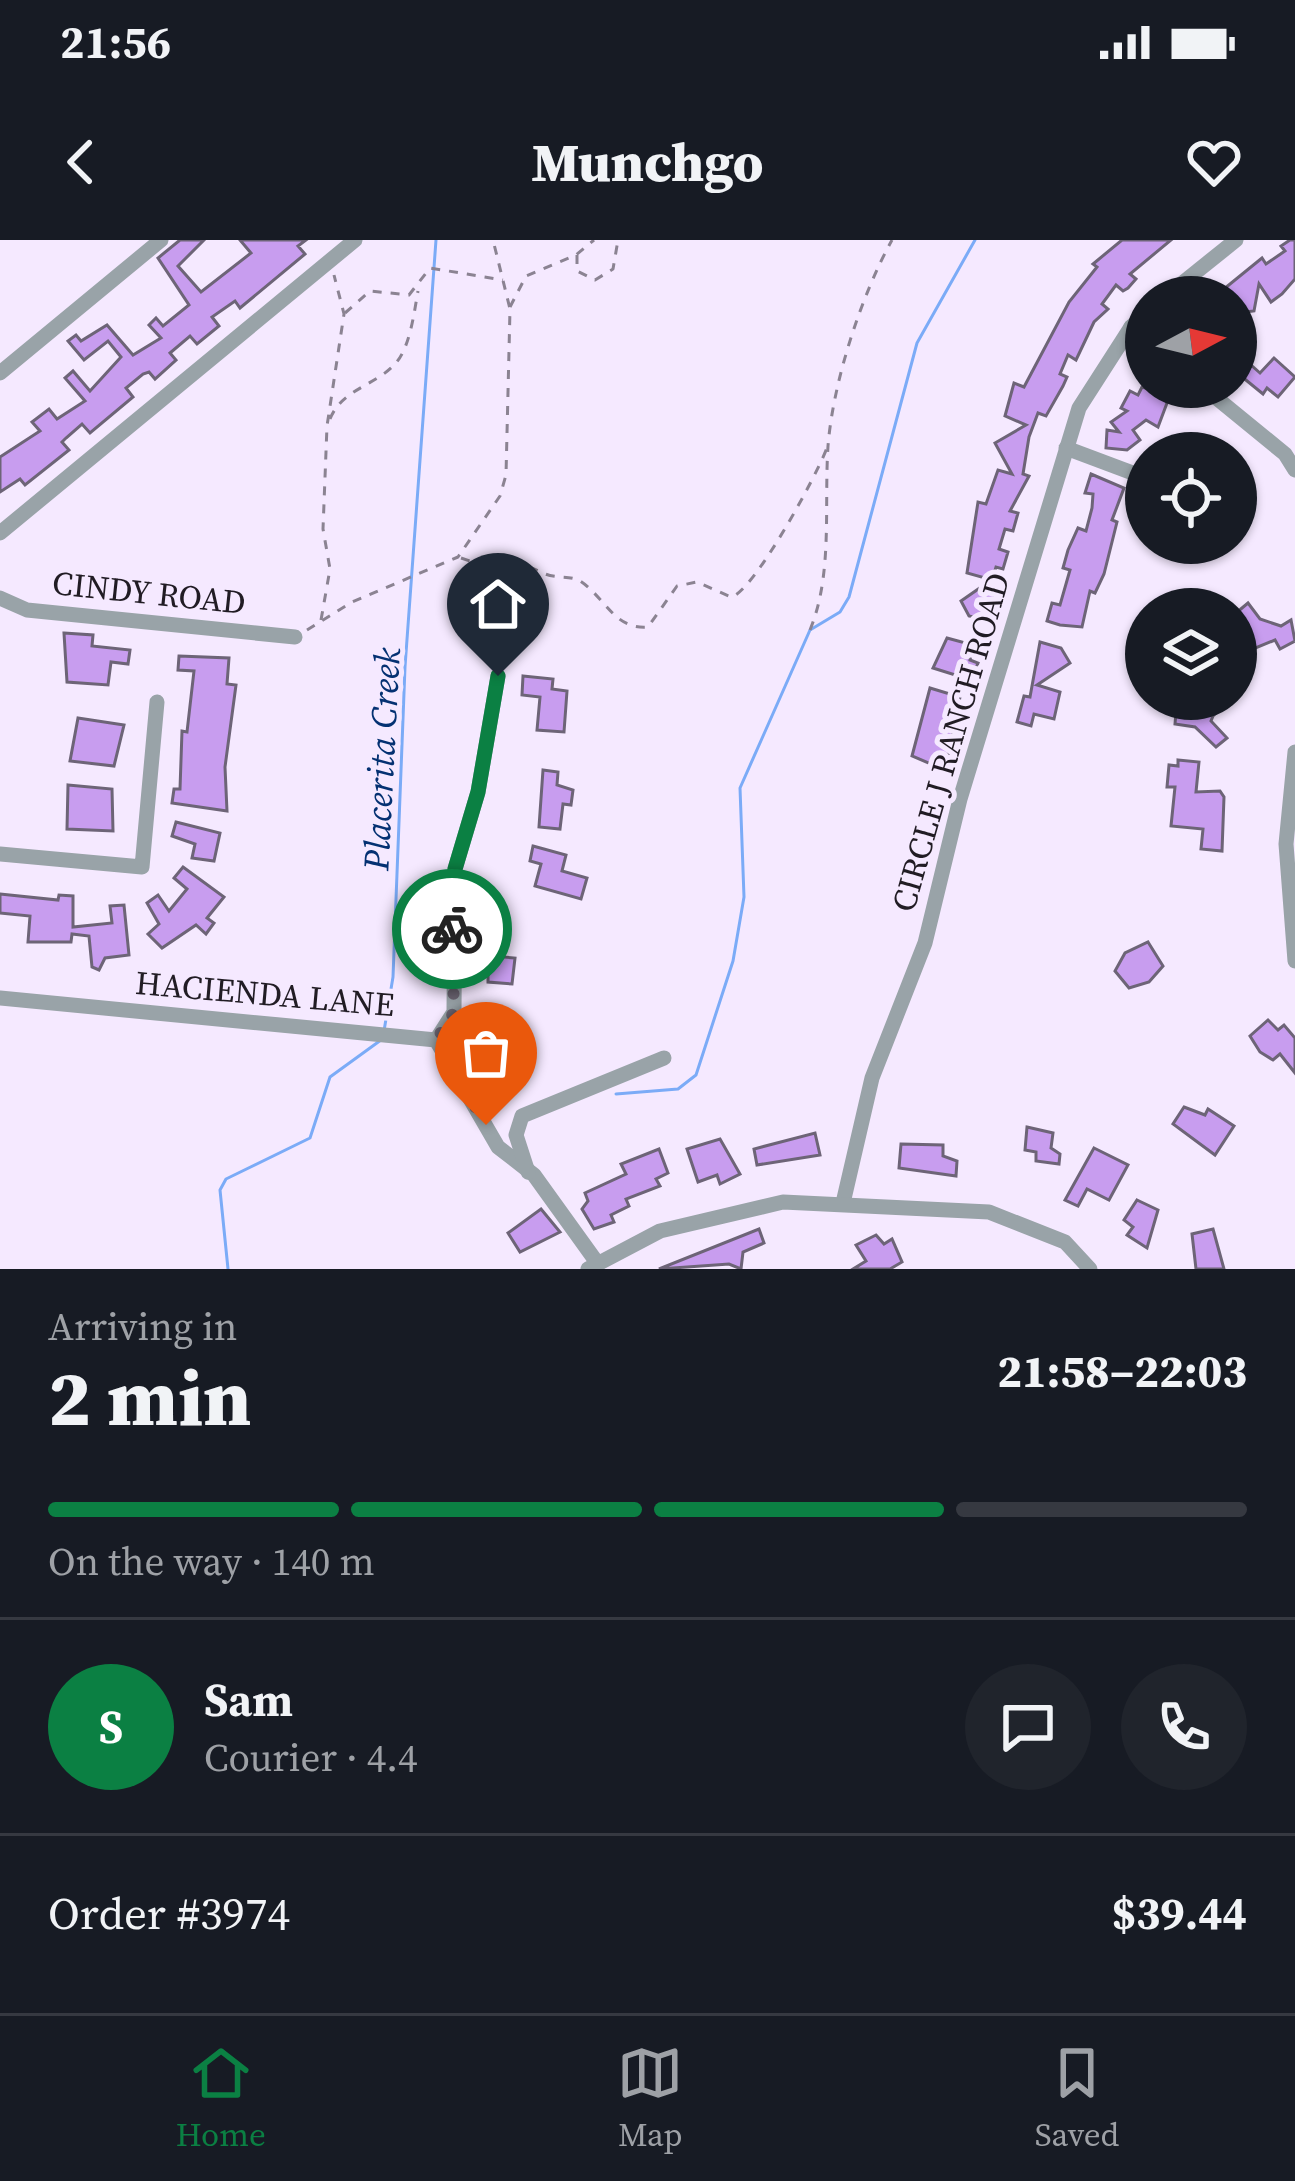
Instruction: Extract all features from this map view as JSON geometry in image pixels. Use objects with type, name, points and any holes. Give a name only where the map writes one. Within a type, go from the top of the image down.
[{"type":"street","points":[[0,373],[160,240]]},
{"type":"street","points":[[0,533],[355,240]]},
{"type":"street","points":[[1192,276],[1236,240]]},
{"type":"street","name":"CIRCLE J RANCH ROAD","points":[[843,1203],[872,1078],[925,943],[960,800],[1078,408],[1125,336]]},
{"type":"street","points":[[1229,408],[1285,454],[1295,470]]},
{"type":"street","points":[[1066,448],[1125,470]]},
{"type":"street","name":"CINDY ROAD","points":[[0,598],[27,610],[295,637]]},
{"type":"street","name":"HACIENDA LANE","points":[[0,998],[436,1040],[454,1012],[455,869],[478,792],[498,676]]},
{"type":"street","points":[[0,854],[142,867],[157,702]]},
{"type":"street","points":[[1295,752],[1286,844],[1295,961]]},
{"type":"street","points":[[436,1040],[498,1147],[528,1172],[593,1266],[660,1231],[783,1202],[989,1212],[1065,1242],[1090,1269]]},
{"type":"street","points":[[528,1172],[516,1135],[522,1116],[664,1058]]},
{"type":"path","points":[[295,637],[352,602],[458,557],[500,496],[506,475],[510,309],[494,240]]},
{"type":"path","points":[[510,309],[526,276],[578,253],[594,240]]},
{"type":"path","points":[[578,253],[577,271],[595,280],[614,269],[618,240]]},
{"type":"path","points":[[810,630],[826,592],[822,558],[828,445],[850,343],[892,240]]},
{"type":"path","points":[[321,620],[329,591],[323,529],[327,426],[344,314],[338,281],[326,264]]},
{"type":"path","points":[[327,426],[344,398],[382,376],[402,355],[418,288],[430,268],[505,280]]},
{"type":"path","points":[[344,314],[370,291],[409,295],[418,288]]},
{"type":"path","points":[[458,557],[491,568],[506,560],[525,561],[542,573],[575,578],[618,619],[633,628],[648,627],[677,586],[698,582],[731,598],[747,590],[773,541],[803,501],[828,445]]},
{"type":"building","points":[[180,240],[204,240],[178,266],[201,292],[251,253],[240,240],[306,240],[298,246],[305,254],[240,308],[235,301],[212,317],[219,326],[197,344],[190,336],[170,353],[176,360],[155,379],[149,372],[126,388],[133,397],[90,433],[82,424],[62,442],[69,450],[25,485],[20,479],[0,492],[0,457],[40,431],[32,422],[49,409],[57,419],[85,401],[65,378],[73,371],[90,391],[121,357],[108,341],[84,360],[68,341],[76,335],[81,341],[107,325],[133,355],[161,338],[149,325],[156,318],[163,326],[189,305],[158,258]]},
{"type":"building","points":[[1122,240],[1171,240],[1132,276],[1125,276],[1125,290],[1116,285],[1102,304],[1108,309],[1094,322],[1076,360],[1068,355],[1060,374],[1067,377],[1046,416],[1038,413],[1023,474],[1029,476],[1010,511],[1018,513],[1013,531],[1005,529],[999,549],[1008,552],[1003,569],[996,567],[992,580],[967,573],[978,502],[986,504],[998,470],[1012,474],[995,443],[1026,425],[1005,416],[1014,383],[1024,387],[1069,302],[1097,267],[1093,264]]},
{"type":"building","points":[[1295,240],[1295,279],[1271,302],[1259,284],[1257,295],[1257,276],[1240,276],[1262,258],[1266,264],[1285,251],[1281,246]]},
{"type":"building","points":[[1274,358],[1295,377],[1278,397],[1267,388],[1263,394],[1257,389],[1257,370],[1260,373]]},
{"type":"building","points":[[1125,400],[1125,408],[1165,408],[1158,427],[1146,420],[1134,432],[1125,432],[1125,450],[1106,448],[1107,430],[1119,432],[1111,422],[1127,411],[1121,408]]},
{"type":"building","points":[[1091,474],[1124,488],[1112,520],[1117,522],[1104,574],[1095,593],[1090,591],[1082,627],[1060,625],[1047,621],[1052,603],[1060,605],[1070,570],[1063,568],[1068,550],[1078,528],[1086,531],[1093,494],[1085,493]]},
{"type":"building","points":[[987,583],[996,598],[990,621],[969,616],[961,601]]},
{"type":"building","points":[[1257,615],[1281,626],[1291,620],[1295,641],[1280,649],[1275,640],[1257,647]]},
{"type":"building","points":[[64,633],[93,635],[92,646],[130,650],[128,664],[111,662],[108,685],[67,682]]},
{"type":"building","points":[[947,638],[973,645],[970,660],[978,663],[971,680],[933,668]]},
{"type":"building","points":[[1040,642],[1061,648],[1070,663],[1037,685],[1060,692],[1054,719],[1034,714],[1031,726],[1017,722],[1024,696],[1030,697]]},
{"type":"building","points":[[179,656],[229,658],[227,684],[236,685],[225,767],[227,811],[172,803],[174,789],[180,789],[182,731],[187,732],[194,671],[178,670]]},
{"type":"building","points":[[523,676],[553,679],[552,689],[567,691],[564,732],[537,730],[540,697],[522,695]]},
{"type":"building","points":[[930,688],[960,697],[948,756],[941,754],[938,767],[912,756]]},
{"type":"building","points":[[78,718],[124,725],[114,766],[70,761]]},
{"type":"building","points":[[1175,720],[1211,720],[1227,738],[1216,747],[1195,727],[1175,724]]},
{"type":"building","points":[[1178,760],[1199,762],[1196,792],[1220,791],[1224,797],[1222,851],[1201,849],[1203,829],[1171,826],[1175,787],[1167,787],[1169,765],[1178,766]]},
{"type":"building","points":[[543,770],[558,772],[557,785],[573,790],[571,805],[563,804],[560,829],[539,827]]},
{"type":"building","points":[[68,785],[112,789],[113,831],[67,829]]},
{"type":"building","points":[[176,822],[220,833],[214,861],[192,858],[195,844],[172,836]]},
{"type":"building","points":[[533,846],[566,855],[562,871],[587,878],[581,899],[535,886],[541,864],[530,861]]},
{"type":"building","points":[[183,867],[224,897],[207,918],[214,923],[206,934],[196,925],[162,948],[148,934],[159,924],[147,903],[158,895],[169,911],[187,889],[174,878]]},
{"type":"building","points":[[0,894],[58,900],[59,895],[73,896],[73,927],[112,923],[110,906],[124,905],[129,955],[105,958],[99,970],[92,967],[89,936],[72,934],[71,942],[28,942],[30,916],[0,913]]},
{"type":"building","points":[[1148,942],[1163,966],[1149,982],[1129,988],[1115,971],[1125,953]]},
{"type":"building","points":[[488,943],[504,944],[503,957],[515,958],[512,984],[488,982]]},
{"type":"building","points":[[1268,1020],[1278,1030],[1284,1025],[1295,1038],[1295,1073],[1280,1054],[1273,1060],[1260,1052],[1250,1036]]},
{"type":"building","points":[[1184,1107],[1205,1115],[1208,1109],[1234,1126],[1215,1155],[1173,1124]]},
{"type":"building","points":[[1027,1127],[1053,1133],[1051,1148],[1060,1154],[1059,1164],[1036,1161],[1036,1152],[1025,1150]]},
{"type":"building","points":[[815,1133],[820,1155],[757,1165],[754,1149]]},
{"type":"building","points":[[720,1139],[740,1174],[720,1184],[717,1175],[698,1182],[687,1149]]},
{"type":"building","points":[[901,1144],[943,1145],[943,1156],[957,1161],[956,1176],[899,1168]]},
{"type":"building","points":[[1094,1148],[1128,1165],[1109,1200],[1087,1189],[1078,1206],[1065,1200]]},
{"type":"building","points":[[659,1149],[668,1173],[656,1179],[660,1186],[626,1199],[629,1206],[611,1215],[614,1222],[594,1229],[582,1209],[588,1201],[585,1193],[626,1174],[621,1164]]},
{"type":"building","points":[[1137,1200],[1158,1210],[1147,1248],[1127,1235],[1133,1227],[1124,1220]]},
{"type":"building","points":[[541,1209],[560,1232],[520,1252],[508,1233]]},
{"type":"building","points":[[759,1229],[764,1243],[743,1252],[741,1269],[729,1264],[659,1269]]},
{"type":"building","points":[[1213,1229],[1224,1269],[1196,1269],[1192,1234]]},
{"type":"building","points":[[876,1235],[884,1244],[892,1239],[902,1262],[890,1269],[853,1269],[866,1261],[856,1245]]},
{"type":"waterway","name":"Placerita Creek","points":[[384,1031],[393,977],[405,667],[436,240]]},
{"type":"waterway","points":[[616,1094],[678,1089],[696,1075],[733,961],[744,897],[740,788],[810,630],[840,612],[849,597],[917,343],[975,240]]},
{"type":"waterway","name":"Placerita Creek","points":[[228,1269],[220,1190],[226,1179],[310,1138],[330,1077],[381,1040]]},
{"type":"way so far","points":[[452,929],[454,1012],[436,1040],[486,1125]]},
{"type":"route","points":[[452,929],[455,869],[478,792],[498,676]]}]
